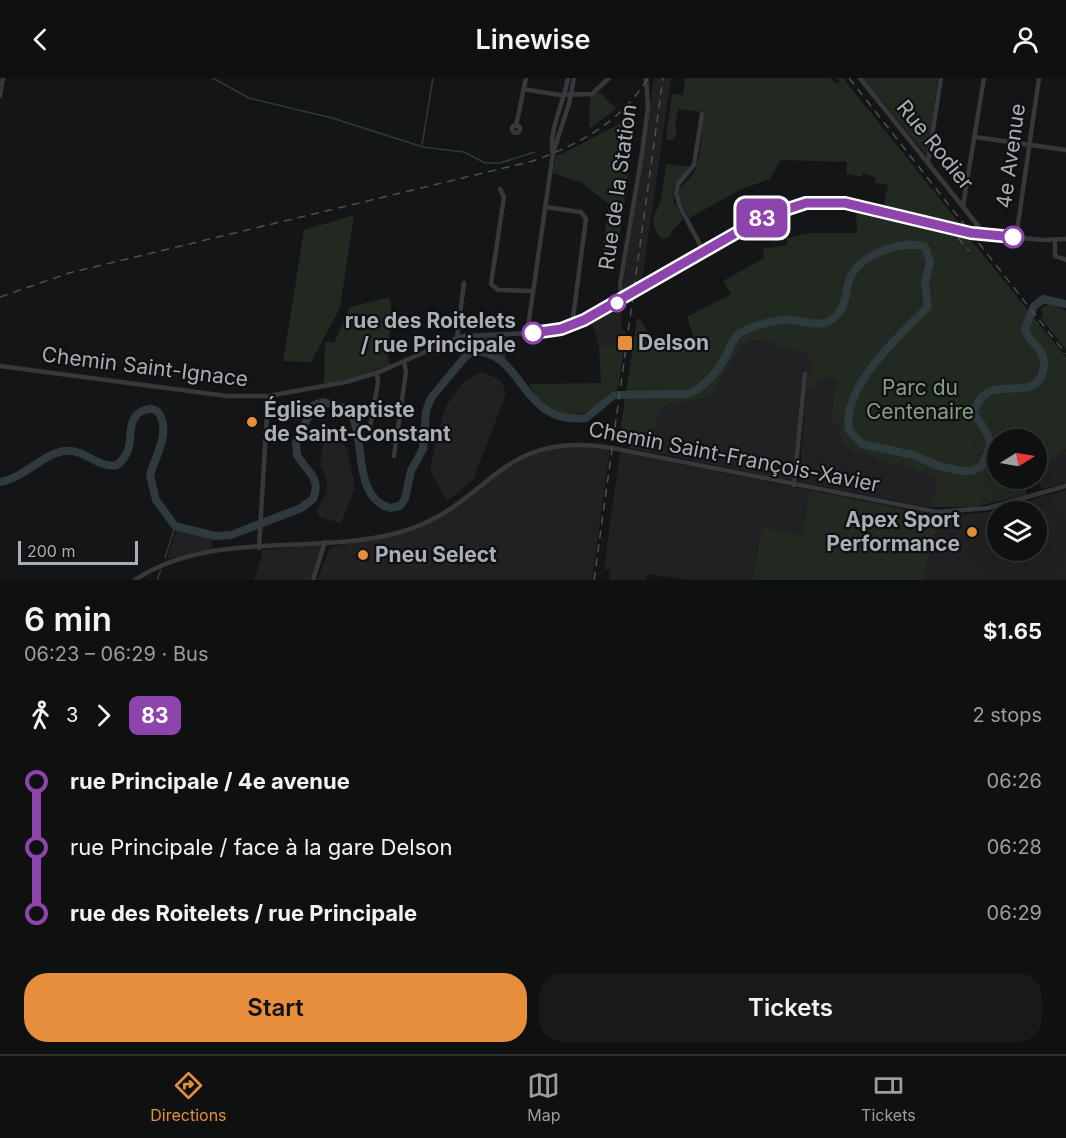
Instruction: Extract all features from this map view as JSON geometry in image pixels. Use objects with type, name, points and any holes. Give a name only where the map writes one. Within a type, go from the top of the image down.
[{"type":"street","points":[[0,96],[3,78]]},
{"type":"street","points":[[516,126],[526,78]]},
{"type":"street","points":[[568,78],[568,94]]},
{"type":"street","points":[[527,334],[553,153],[553,130],[574,78]]},
{"type":"street","points":[[524,89],[568,94],[594,94],[609,78]]},
{"type":"street","name":"Rue de la Station","points":[[622,300],[620,285],[646,124],[646,78]]},
{"type":"street","name":"Rue Rodier","points":[[860,78],[963,206],[979,227],[981,234]]},
{"type":"street","points":[[928,162],[941,78]]},
{"type":"street","points":[[963,206],[984,78]]},
{"type":"street","name":"4e Avenue","points":[[1016,238],[1039,78]]},
{"type":"street","points":[[702,114],[694,165],[678,184],[676,193],[680,207],[704,252]]},
{"type":"street","points":[[975,137],[1066,150]]},
{"type":"street","points":[[500,189],[504,197],[491,284],[498,290],[533,291]]},
{"type":"street","name":"Chemin Saint-Ignace","points":[[0,366],[203,394],[268,396],[346,382],[377,373],[457,337],[480,333],[527,334],[572,325],[622,300],[770,214],[794,206],[819,202],[851,204],[981,234],[1055,240],[1066,237]]},
{"type":"street","points":[[545,207],[579,212],[586,219],[572,325]]},
{"type":"street","points":[[1055,240],[1055,256],[1066,260]]},
{"type":"street","points":[[457,337],[464,284]]},
{"type":"street","points":[[394,456],[406,369],[404,361]]},
{"type":"street","points":[[370,427],[378,383],[377,373]]},
{"type":"street","points":[[794,485],[805,374]]},
{"type":"street","points":[[259,548],[268,396]]},
{"type":"street","name":"Chemin Saint-François-Xavier","points":[[135,580],[158,566],[182,558],[379,536],[418,526],[448,510],[517,458],[539,449],[567,444],[612,448],[907,507],[953,512],[991,508],[1066,486]]},
{"type":"street","points":[[313,580],[325,542]]},
{"type":"shaded area","points":[[654,78],[671,78],[642,281],[622,293]]},
{"type":"shaded area","points":[[620,305],[622,330],[618,344],[599,346],[591,321]]},
{"type":"shaded area","points":[[769,340],[773,342],[773,348],[808,351],[814,359],[813,371],[818,379],[836,377],[838,385],[833,423],[838,423],[842,441],[849,450],[936,477],[935,496],[929,507],[799,482],[807,373],[803,373],[793,478],[790,481],[651,452],[660,409],[666,405],[710,398],[745,342]]},
{"type":"shaded area","points":[[481,372],[501,380],[506,394],[473,480],[447,501],[430,471],[436,439],[446,406],[464,381]]},
{"type":"shaded area","points":[[332,431],[347,448],[355,488],[341,523],[321,518],[316,511],[327,492],[327,481],[320,463],[326,432]]},
{"type":"shaded area","points":[[571,445],[610,449],[592,580],[317,580],[329,550],[334,547],[417,529],[460,505],[496,474],[532,454]]},
{"type":"shaded area","points":[[1066,449],[1066,483],[1047,488],[1047,468]]},
{"type":"shaded area","points":[[620,452],[809,490],[802,535],[761,527],[753,580],[690,580],[647,574],[645,580],[609,580],[611,570],[604,569]]},
{"type":"shaded area","points":[[1066,490],[1066,580],[922,580],[941,516],[987,512],[987,561],[1047,561],[1047,501],[1027,501]]},
{"type":"shaded area","points":[[176,531],[198,534],[212,540],[212,549],[167,559]]},
{"type":"shaded area","points":[[317,545],[321,547],[321,552],[310,580],[254,580],[262,550]]},
{"type":"green space","points":[[685,78],[830,78],[837,84],[840,82],[835,78],[843,78],[963,228],[883,208],[888,185],[875,183],[876,178],[863,173],[862,177],[846,174],[847,162],[781,160],[770,179],[742,189],[689,218],[682,205],[679,191],[693,174],[699,159],[703,112],[678,109],[675,127],[677,135],[672,140],[666,139],[672,94],[683,95]]},
{"type":"green space","points":[[863,78],[938,78],[927,156]]},
{"type":"green space","points":[[600,92],[616,109],[589,129],[590,97]]},
{"type":"green space","points":[[636,115],[617,257],[602,255],[609,204],[582,183],[553,173],[556,154],[560,155]]},
{"type":"green space","points":[[666,164],[691,167],[673,188],[674,202],[683,219],[671,232],[671,236],[661,239],[654,226],[654,217],[662,194]]},
{"type":"green space","name":"Parc du Centenaire","points":[[856,208],[967,235],[1066,357],[1066,449],[1047,467],[1047,429],[987,429],[987,489],[1026,489],[1026,495],[1000,501],[987,501],[987,504],[974,507],[929,507],[935,496],[936,477],[849,450],[842,441],[838,423],[832,423],[835,386],[838,385],[836,378],[818,379],[815,387],[807,388],[814,360],[808,359],[808,352],[772,347],[773,342],[766,340],[752,341],[741,346],[710,398],[666,405],[660,409],[651,452],[629,448],[630,437],[620,431],[637,319],[640,319],[657,347],[678,340],[681,349],[686,349],[695,341],[687,317],[731,294],[723,281],[764,258],[763,249],[787,245],[787,238],[810,233],[857,233]]},
{"type":"green space","points":[[354,215],[340,308],[311,362],[283,361],[304,230]]},
{"type":"green space","points":[[389,297],[392,314],[388,348],[390,365],[346,380],[324,384],[325,342],[334,343],[350,307]]},
{"type":"green space","points":[[1050,303],[1066,311],[1066,350],[1040,317],[1043,315],[1041,309]]},
{"type":"green space","points":[[622,330],[626,331],[618,389],[587,412],[562,414],[543,406],[529,384],[601,383],[599,346],[618,344]]},
{"type":"green space","points":[[472,337],[506,337],[505,360],[483,348],[460,355],[449,352],[436,356],[433,351]]},
{"type":"green space","points":[[809,490],[941,516],[922,580],[753,580],[761,527],[802,535]]},
{"type":"waterway","points":[[213,78],[249,98],[332,118],[423,147],[464,152],[485,163],[500,163],[535,152]]},
{"type":"waterway","points":[[422,145],[433,78]]},
{"type":"waterway","points":[[0,482],[9,480],[56,453],[64,451],[78,452],[103,464],[117,465],[128,450],[131,427],[135,417],[145,410],[153,409],[162,419],[163,427],[161,444],[150,475],[156,500],[175,526],[215,536],[231,535],[301,508],[313,499],[315,480],[297,455],[296,443],[314,405],[323,402],[349,409],[358,435],[362,465],[370,492],[378,502],[390,508],[400,506],[405,499],[411,471],[423,449],[426,411],[431,398],[465,357],[474,351],[491,354],[504,363],[535,401],[548,411],[564,417],[586,418],[614,395],[688,394],[700,387],[715,373],[737,335],[773,321],[793,320],[821,324],[831,320],[843,306],[850,279],[857,267],[865,260],[885,250],[907,245],[925,247],[930,262],[925,283],[928,307],[889,347],[863,380],[854,397],[849,414],[849,430],[862,444],[913,455],[939,466],[972,471],[982,466],[990,443],[987,433],[974,413],[980,399],[989,392],[1000,389],[1033,385],[1040,378],[1044,359],[1025,329],[1034,306],[1043,299],[1066,304]]},
{"type":"waterway","points":[[165,558],[175,526]]},
{"type":"waterway","points":[[157,580],[161,570]]},
{"type":"railway","points":[[0,297],[69,273],[533,161],[567,147],[598,130],[625,107],[648,78]]},
{"type":"railway","points":[[594,580],[663,78]]},
{"type":"railway","points":[[849,78],[1066,354]]},
{"type":"railway","points":[[958,238],[969,251]]},
{"type":"bus line","name":"83","points":[[533,333],[561,329],[584,320],[643,289],[764,217],[782,209],[806,203],[845,203],[971,233],[1013,237]]},
{"type":"place","name":"rue des Roitelets / rue Principale","points":[[533,333]]},
{"type":"place","name":"Delson","points":[[625,343]]},
{"type":"place","name":"Église baptiste de Saint-Constant","points":[[252,422]]},
{"type":"place","name":"Apex Sport Performance","points":[[972,532]]},
{"type":"place","name":"Pneu Select","points":[[363,555]]}]
